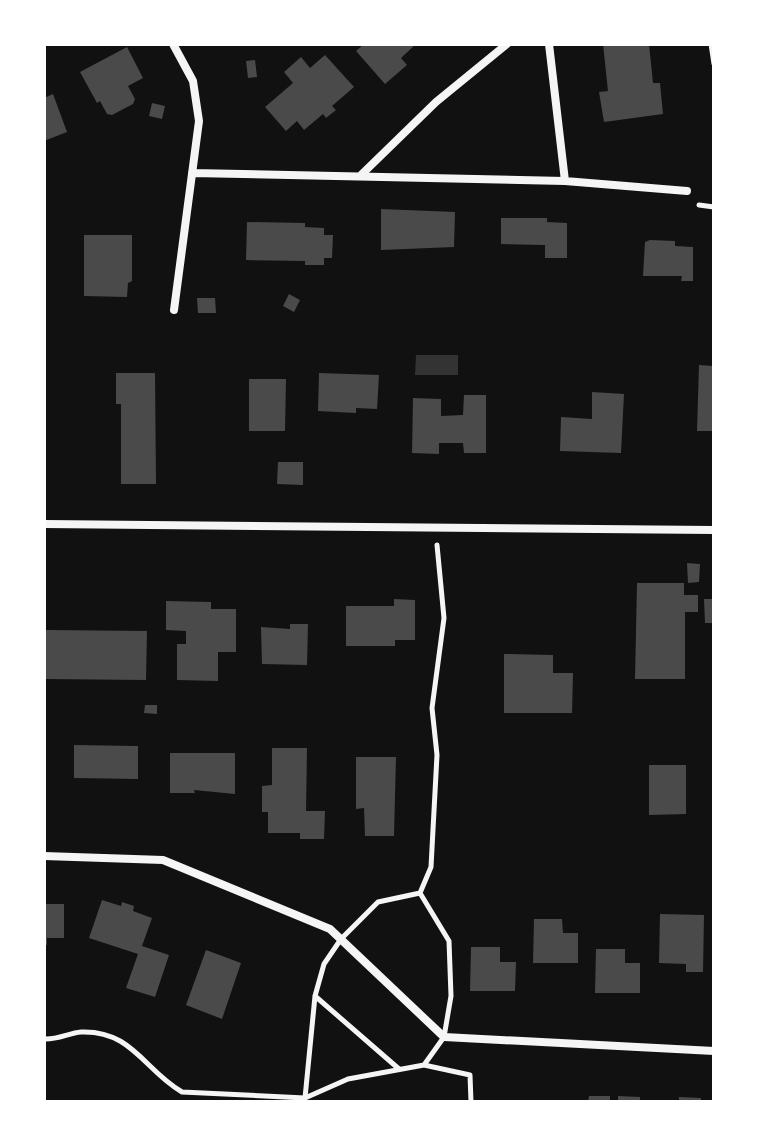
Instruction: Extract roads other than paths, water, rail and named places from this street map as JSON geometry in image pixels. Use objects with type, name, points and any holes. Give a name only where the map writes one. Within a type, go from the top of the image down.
[{"type":"street","points":[[173,44],[193,81],[199,121],[174,310]]},
{"type":"street","points":[[361,175],[436,102],[507,44]]},
{"type":"street","points":[[549,44],[565,181]]},
{"type":"street","points":[[192,173],[565,181],[687,191]]},
{"type":"street","points":[[44,524],[714,530]]},
{"type":"street","points":[[44,856],[163,860],[330,929],[444,1037],[714,1051]]}]
